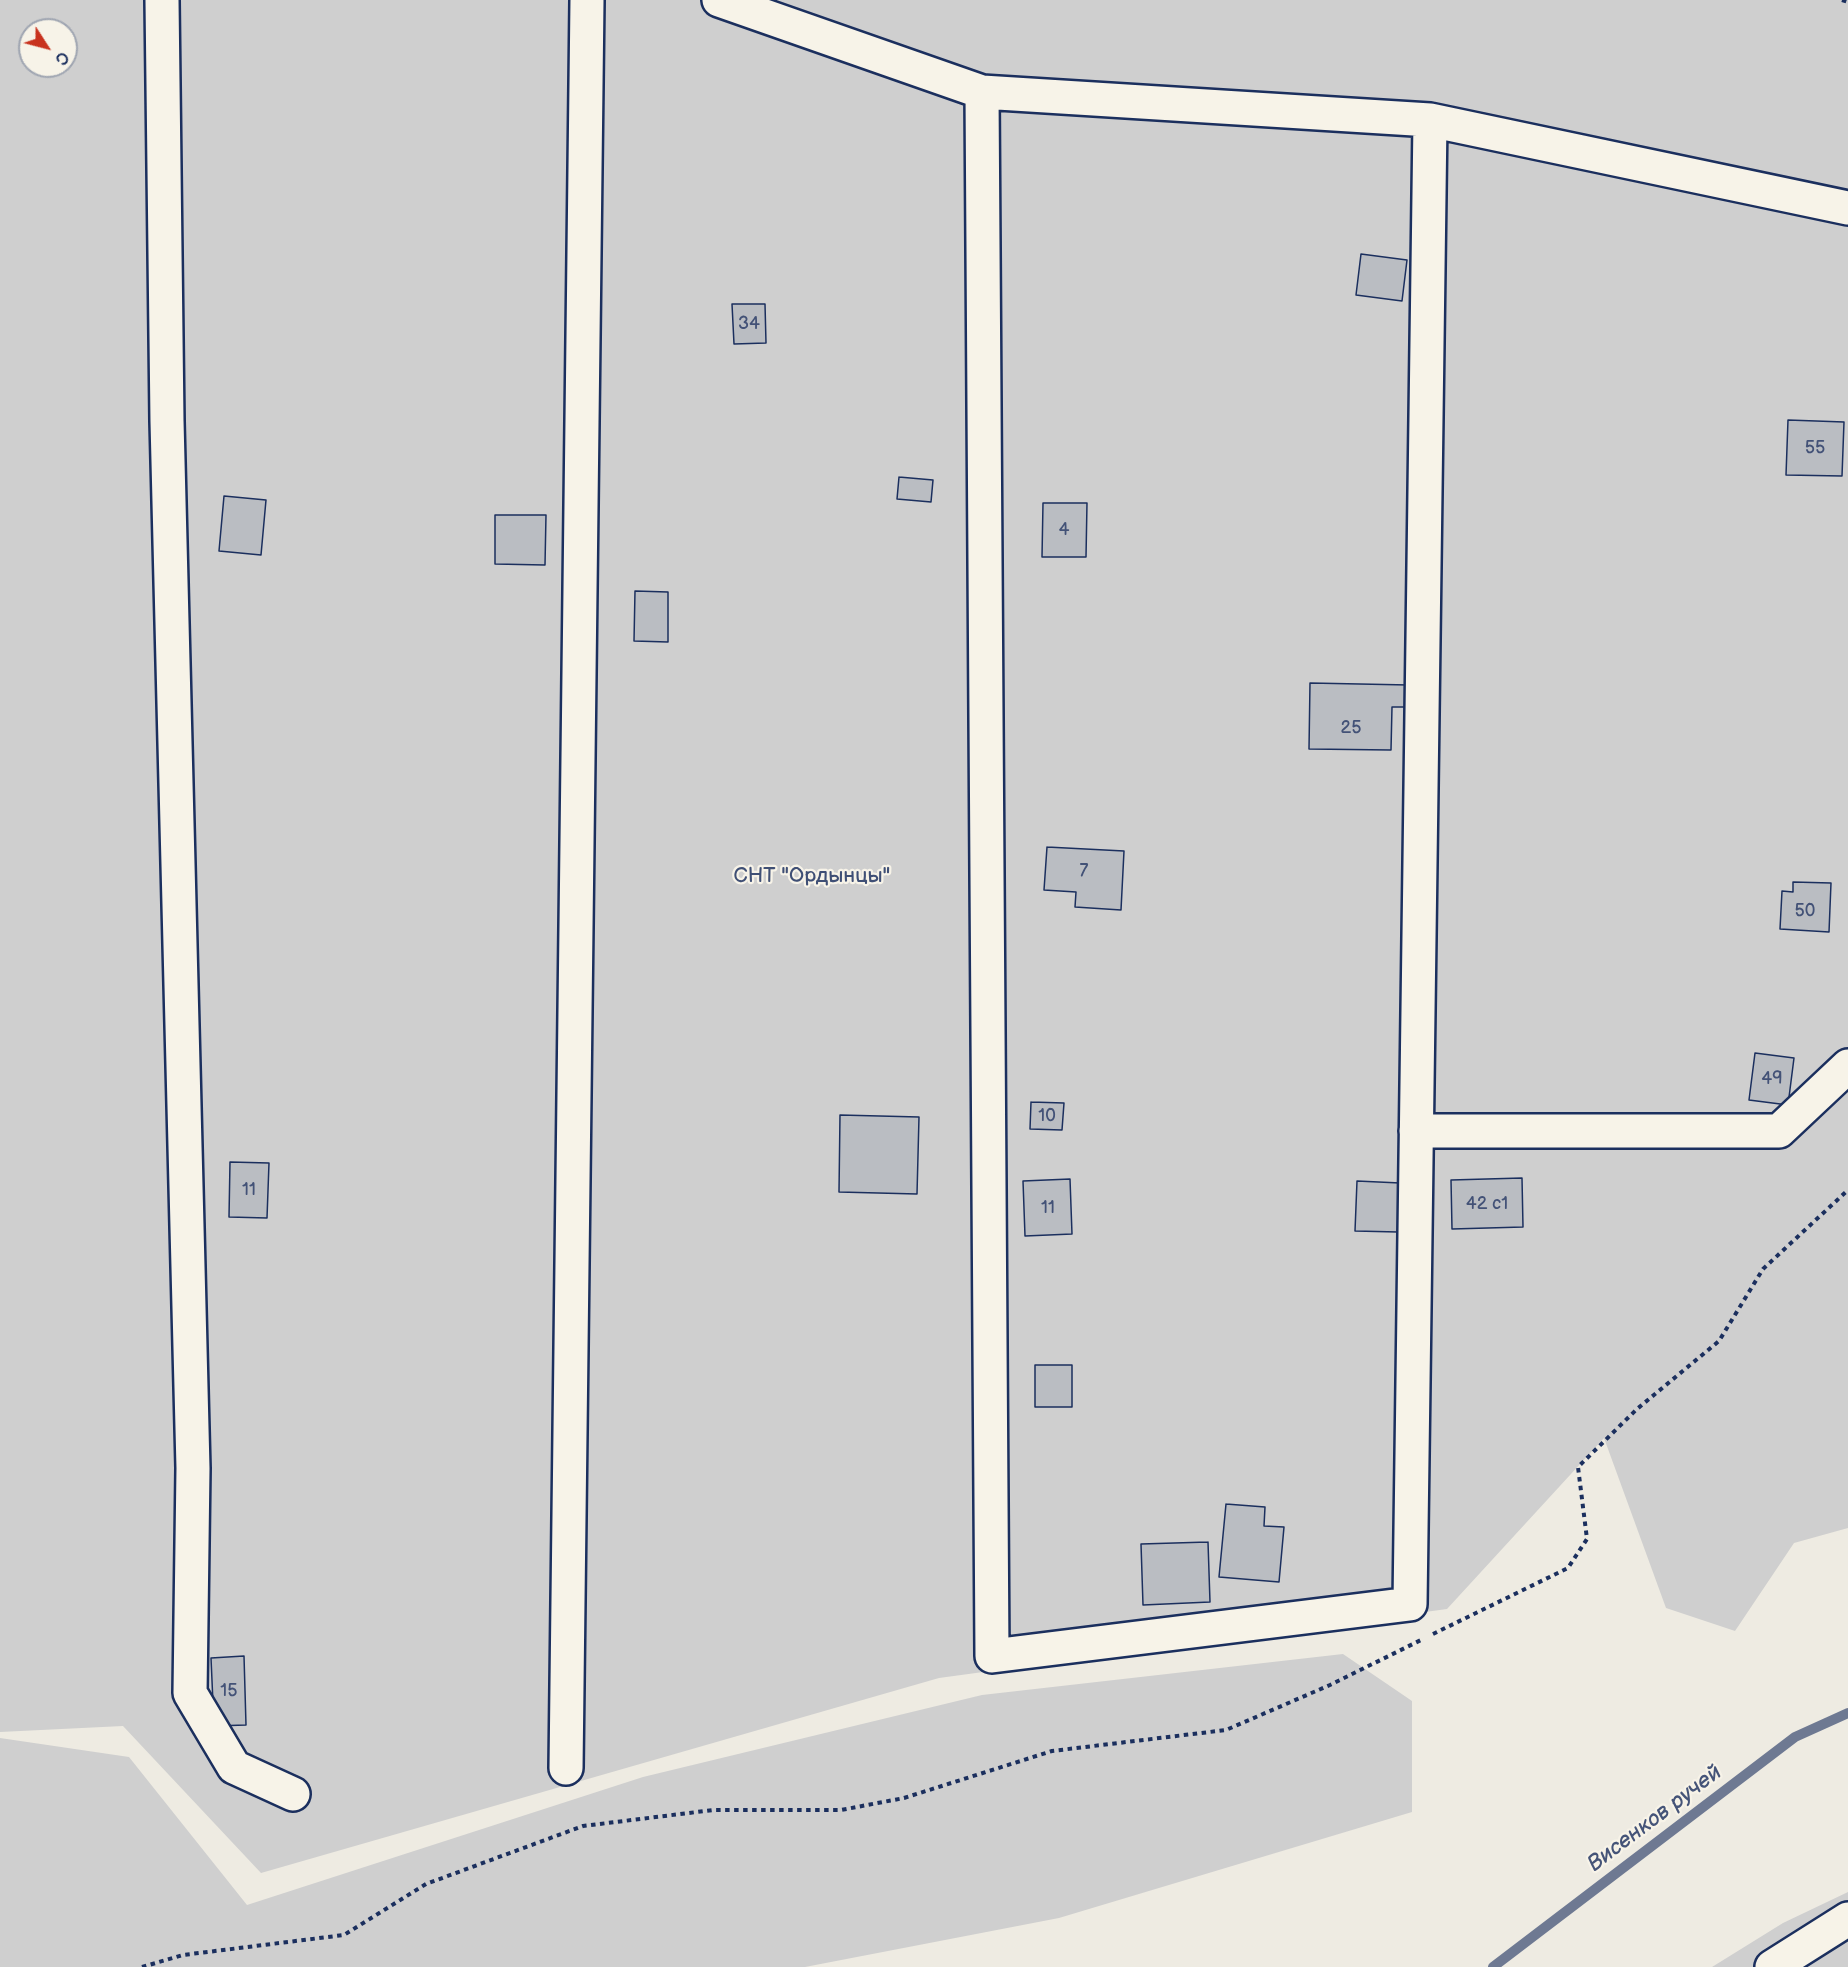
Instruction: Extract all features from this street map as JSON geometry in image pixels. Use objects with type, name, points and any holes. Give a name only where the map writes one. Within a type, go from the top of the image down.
[{"type":"street","points":[[162,0],[167,421],[193,1468],[190,1693],[234,1767],[293,1794]]},
{"type":"street","points":[[566,1768],[587,0]]},
{"type":"street","points":[[719,0],[982,92],[1430,120],[1848,208]]},
{"type":"street","points":[[982,92],[992,1656],[1410,1604],[1430,120]]},
{"type":"street","points":[[1416,1131],[1779,1131],[1848,1066]]},
{"type":"street","points":[[1772,1967],[1848,1919]]},
{"type":"path","points":[[1842,0],[1848,2]]},
{"type":"green space","name":"СНТ \"Ордынцы\"","points":[[0,0],[1848,0],[1848,1528],[1794,1543],[1735,1631],[1666,1608],[1604,1438],[1447,1609],[939,1678],[261,1873],[123,1726],[0,1732]]},
{"type":"green space","points":[[1343,1654],[1412,1701],[1412,1812],[1059,1918],[805,1967],[0,1967],[0,1738],[129,1757],[247,1905],[643,1777],[982,1695]]},
{"type":"green space","points":[[1848,1892],[1848,1967],[1712,1967],[1783,1923]]},
{"type":"building","points":[[1361,254],[1407,260],[1402,301],[1356,295]]},
{"type":"building","points":[[732,304],[765,304],[766,343],[734,344]]},
{"type":"building","points":[[1788,420],[1844,422],[1842,476],[1786,475]]},
{"type":"building","points":[[899,477],[933,480],[931,502],[897,499]]},
{"type":"building","points":[[224,496],[266,500],[261,555],[219,551]]},
{"type":"building","points":[[1043,503],[1087,503],[1086,557],[1042,557]]},
{"type":"building","points":[[495,515],[546,515],[545,565],[495,564]]},
{"type":"building","points":[[635,591],[668,592],[668,642],[634,641]]},
{"type":"building","points":[[1310,683],[1409,685],[1408,707],[1392,707],[1391,750],[1309,749]]},
{"type":"building","points":[[1047,847],[1124,851],[1121,910],[1075,907],[1076,892],[1044,890]]},
{"type":"building","points":[[1793,882],[1831,883],[1829,932],[1780,929],[1782,891],[1793,892]]},
{"type":"building","points":[[1755,1053],[1794,1058],[1788,1105],[1749,1100]]},
{"type":"building","points":[[1031,1102],[1064,1103],[1062,1130],[1030,1129]]},
{"type":"building","points":[[840,1115],[919,1117],[917,1194],[839,1192]]},
{"type":"building","points":[[230,1162],[269,1163],[267,1218],[229,1217]]},
{"type":"building","points":[[1522,1178],[1523,1227],[1452,1229],[1451,1180]]},
{"type":"building","points":[[1070,1179],[1072,1234],[1025,1236],[1023,1181]]},
{"type":"building","points":[[1357,1181],[1400,1183],[1398,1232],[1355,1231]]},
{"type":"building","points":[[1035,1365],[1072,1365],[1072,1407],[1035,1407]]},
{"type":"building","points":[[1226,1504],[1265,1507],[1264,1526],[1284,1527],[1279,1582],[1219,1577]]},
{"type":"building","points":[[1208,1542],[1210,1602],[1143,1605],[1141,1544]]},
{"type":"building","points":[[244,1656],[246,1725],[214,1726],[211,1658]]},
{"type":"waterway","name":"Висенков ручей","points":[[1493,1967],[1795,1737],[1848,1713]]}]
